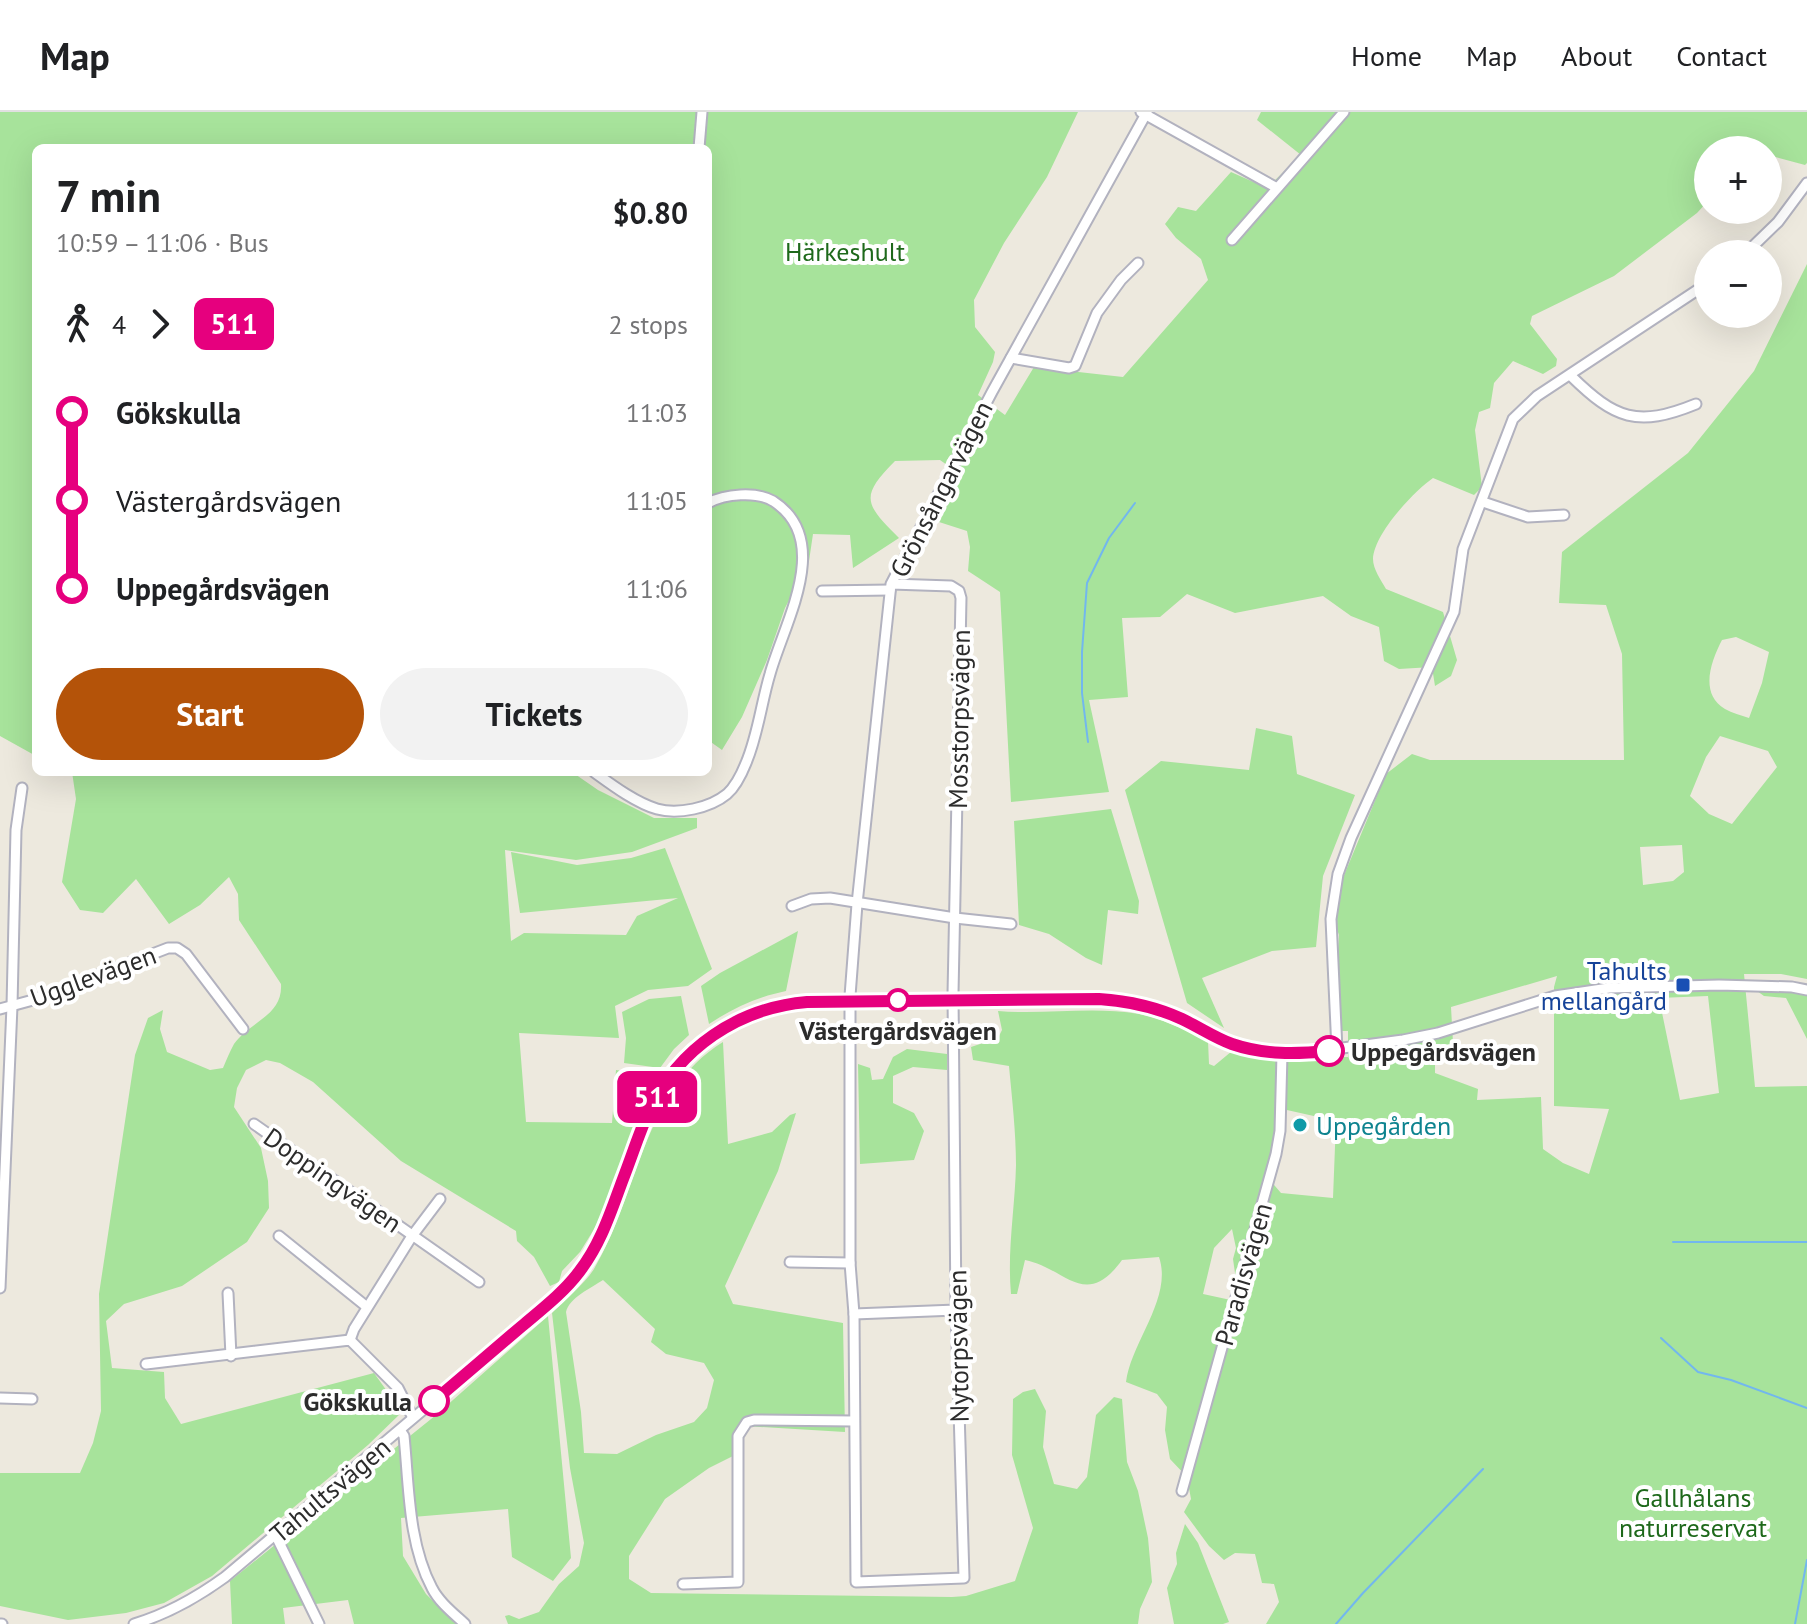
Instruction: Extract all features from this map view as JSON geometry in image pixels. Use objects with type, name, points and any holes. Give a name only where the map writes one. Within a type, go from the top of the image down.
[{"type":"street","points":[[699,144],[702,112]]},
{"type":"street","points":[[1232,240],[1344,112]]},
{"type":"street","points":[[1144,113],[1277,188]]},
{"type":"street","name":"Grönsångarvägen","points":[[851,1001],[857,904],[890,587],[1144,113]]},
{"type":"street","points":[[1759,240],[1783,216],[1807,183]]},
{"type":"street","points":[[1011,358],[1069,368],[1075,366],[1097,313],[1138,263]]},
{"type":"street","points":[[1337,1050],[1331,919],[1335,884],[1351,838],[1454,612],[1463,549],[1513,419],[1537,396],[1694,293]]},
{"type":"street","points":[[1571,376],[1605,407],[1647,419],[1672,414],[1696,404]]},
{"type":"street","points":[[601,776],[655,809],[674,812],[699,807],[726,795],[746,765],[777,649],[803,578],[802,548],[793,520],[783,508],[767,498],[732,495],[712,502]]},
{"type":"street","points":[[1483,502],[1528,517],[1564,515]]},
{"type":"street","name":"Mosstorpsvägen","points":[[822,591],[951,586],[959,591],[954,1003]]},
{"type":"street","points":[[0,1288],[16,830],[22,788]]},
{"type":"street","points":[[792,906],[811,899],[830,898],[1011,924]]},
{"type":"street","name":"Ugglevägen","points":[[0,1009],[33,1000],[168,948],[177,948],[186,954],[243,1029]]},
{"type":"street","name":"Tahultsvägen","points":[[134,1624],[168,1613],[225,1577],[558,1296],[594,1251],[650,1110],[674,1071],[702,1043],[737,1020],[788,1004],[851,1001],[1125,1001],[1164,1011],[1231,1043],[1282,1054],[1337,1050],[1438,1033],[1532,1002],[1609,988],[1752,986],[1807,990]]},
{"type":"street","points":[[683,1584],[738,1582],[738,1436],[747,1422],[853,1421],[851,1001]]},
{"type":"street","name":"Nytorpsvägen","points":[[853,1421],[856,1582],[964,1578],[956,1310],[954,1003]]},
{"type":"street","name":"Paradisvägen","points":[[1182,1491],[1276,1154],[1280,1131],[1282,1054]]},
{"type":"street","name":"Doppingvägen","points":[[254,1124],[479,1282]]},
{"type":"street","name":"Doppingvägen","points":[[350,1340],[412,1236],[440,1199]]},
{"type":"street","points":[[279,1236],[367,1307]]},
{"type":"street","points":[[790,1262],[850,1263]]},
{"type":"street","points":[[228,1293],[231,1356]]},
{"type":"street","points":[[854,1314],[956,1310]]},
{"type":"street","points":[[146,1364],[350,1340],[398,1388],[413,1418]]},
{"type":"street","points":[[0,1398],[32,1399]]},
{"type":"street","points":[[400,1430],[404,1436],[415,1532],[424,1571],[433,1590],[465,1624]]},
{"type":"street","points":[[276,1536],[319,1624]]},
{"type":"street","points":[[168,1613],[171,1624]]},
{"type":"green space","name":"Härkeshult","points":[[0,112],[1078,112],[1047,177],[1004,243],[974,300],[975,327],[995,352],[978,395],[1005,415],[1034,367],[1123,377],[1208,280],[1201,259],[1165,224],[1178,207],[1196,211],[1231,172],[1267,188],[1301,155],[1257,120],[1261,112],[1807,112],[1805,165],[1782,159],[1782,136],[1694,136],[1694,215],[1614,276],[1532,316],[1530,324],[1557,359],[1556,366],[1543,374],[1513,361],[1494,383],[1490,408],[1479,412],[1475,430],[1482,487],[1474,495],[1433,478],[1415,493],[1387,526],[1375,549],[1374,567],[1386,589],[1443,612],[1457,660],[1451,676],[1435,686],[1432,667],[1399,669],[1384,661],[1379,627],[1351,616],[1323,596],[1235,613],[1187,594],[1160,617],[1122,618],[1128,697],[1089,700],[1109,792],[1011,802],[1000,592],[968,571],[970,547],[967,531],[939,522],[961,475],[940,460],[895,461],[883,473],[871,492],[871,500],[879,517],[899,538],[853,568],[850,535],[813,534],[809,561],[785,608],[742,717],[722,750],[712,743],[712,144],[32,144],[32,754],[0,736]]},
{"type":"green space","name":"Gallhålans naturreservat","points":[[1807,264],[1807,979],[1781,974],[1744,974],[1755,1087],[1807,1086],[1807,1624],[1266,1624],[1279,1602],[1274,1584],[1262,1583],[1255,1554],[1235,1553],[1224,1560],[1209,1546],[1184,1512],[1191,1499],[1187,1477],[1170,1459],[1165,1430],[1167,1407],[1157,1394],[1126,1382],[1135,1351],[1156,1304],[1162,1273],[1159,1257],[1122,1260],[1109,1275],[1097,1283],[1086,1285],[1025,1260],[1017,1294],[1011,1294],[1016,1165],[1009,1066],[973,1060],[971,1047],[998,1038],[1002,1030],[998,1011],[1104,1011],[1148,1016],[1208,1041],[1209,1064],[1214,1066],[1232,1051],[1270,1060],[1348,1057],[1348,1031],[1339,1031],[1336,985],[1339,935],[1334,921],[1340,885],[1386,774],[1412,754],[1430,760],[1624,760],[1622,654],[1606,605],[1559,603],[1562,552],[1688,453],[1754,371],[1775,328],[1782,328],[1782,314]],"holes":[[[1736,637],[1769,652],[1749,718],[1717,703],[1710,686],[1711,667],[1722,640]],[[1720,736],[1768,751],[1777,767],[1732,824],[1709,814],[1690,796],[1706,757]],[[1682,845],[1684,872],[1673,881],[1643,885],[1640,847]],[[1557,976],[1554,987],[1554,1106],[1609,1109],[1589,1174],[1563,1163],[1543,1149],[1541,1097],[1477,1100],[1478,1089],[1435,1073],[1435,1063],[1443,1061],[1453,1043],[1451,1007]],[[1708,996],[1719,1093],[1680,1100],[1659,998]],[[1278,1108],[1336,1121],[1333,1198],[1281,1193],[1269,1179]],[[1232,1229],[1238,1294],[1244,1290],[1240,1302],[1203,1294],[1214,1248]]]},
{"type":"green space","points":[[1256,728],[1292,736],[1297,774],[1355,795],[1323,876],[1316,947],[1272,951],[1202,978],[1224,1028],[1187,1003],[1125,790],[1161,761],[1249,770]]},
{"type":"green space","points":[[73,776],[578,776],[598,790],[654,818],[697,818],[697,828],[632,852],[576,860],[505,850],[511,941],[524,933],[626,935],[637,916],[678,898],[520,913],[511,852],[577,865],[631,858],[665,848],[712,969],[688,986],[648,990],[615,1006],[619,1038],[519,1033],[526,1122],[612,1123],[616,1070],[660,1077],[638,1118],[601,1218],[580,1252],[562,1271],[559,1282],[550,1286],[534,1257],[517,1241],[516,1231],[401,1161],[313,1082],[280,1063],[266,1060],[246,1070],[237,1088],[234,1107],[261,1148],[268,1181],[269,1208],[247,1242],[182,1286],[124,1304],[106,1321],[112,1368],[164,1372],[165,1398],[181,1424],[374,1373],[402,1412],[368,1445],[212,1576],[164,1603],[126,1613],[68,1620],[0,1606],[0,1473],[80,1473],[93,1443],[101,1411],[99,1294],[135,1055],[148,1018],[163,1010],[160,1029],[167,1052],[210,1070],[223,1068],[234,1044],[277,1004],[281,984],[239,920],[238,894],[229,877],[200,905],[169,924],[136,879],[103,913],[80,910],[62,882],[76,799]]},
{"type":"green space","points":[[1111,809],[1139,901],[1138,914],[1108,910],[1102,965],[1049,934],[1019,925],[1014,821]]},
{"type":"green space","points":[[798,931],[786,991],[746,1004],[709,1024],[701,986]]},
{"type":"green space","points":[[1757,991],[1807,994],[1807,1039],[1786,998],[1764,996]]},
{"type":"green space","points":[[681,996],[689,1035],[660,1068],[624,1063],[626,1038],[622,1012],[649,999]]},
{"type":"green space","points":[[723,1042],[728,1144],[772,1132],[796,1113],[778,1171],[725,1286],[733,1304],[843,1323],[845,1432],[744,1426],[741,1452],[709,1468],[665,1499],[629,1556],[629,1579],[651,1593],[952,1597],[966,1596],[1015,1581],[1033,1528],[1012,1455],[1013,1399],[1035,1389],[1046,1411],[1043,1447],[1054,1484],[1077,1489],[1087,1477],[1096,1415],[1114,1397],[1122,1399],[1127,1462],[1138,1491],[1148,1538],[1152,1582],[1140,1609],[1138,1624],[508,1624],[505,1616],[519,1619],[539,1612],[559,1584],[579,1566],[584,1543],[570,1468],[552,1313],[594,1269],[658,1116],[675,1088],[696,1063]],"holes":[[[603,1280],[655,1329],[651,1342],[666,1354],[704,1363],[714,1380],[707,1408],[694,1422],[656,1435],[617,1454],[584,1453],[566,1312],[568,1307]]]},
{"type":"green space","points":[[907,1049],[947,1054],[947,1070],[913,1067],[893,1076],[893,1103],[914,1113],[924,1131],[914,1160],[860,1164],[858,1064],[870,1068],[872,1080],[883,1079],[893,1057]]},
{"type":"green space","points":[[548,1316],[571,1558],[553,1581],[512,1557],[508,1509],[401,1518],[403,1556],[426,1594],[456,1624],[354,1624],[348,1600],[283,1608],[285,1624],[232,1624],[230,1581],[436,1415]]},
{"type":"green space","points":[[1185,1524],[1198,1543],[1229,1622],[1174,1624],[1167,1588],[1177,1564],[1176,1553]]},
{"type":"waterway","points":[[1088,742],[1082,693],[1087,583],[1109,538],[1135,503]]},
{"type":"waterway","points":[[1673,1242],[1807,1242]]},
{"type":"waterway","points":[[1661,1338],[1698,1372],[1731,1380],[1807,1408]]},
{"type":"waterway","points":[[1336,1624],[1483,1469]]},
{"type":"waterway","points":[[1795,1624],[1807,1560]]},
{"type":"bus line","name":"511","points":[[434,1401],[558,1296],[579,1273],[602,1235],[650,1110],[674,1071],[702,1043],[752,1014],[807,1002],[1099,999],[1125,1001],[1164,1011],[1231,1043],[1251,1049],[1282,1054],[1329,1051]]},
{"type":"place","name":"Tahults mellangård","points":[[1683,985]]},
{"type":"place","name":"Västergårdsvägen","points":[[898,1000]]},
{"type":"place","name":"Uppegårdsvägen","points":[[1329,1051]]},
{"type":"place","name":"Uppegården","points":[[1300,1125]]},
{"type":"place","name":"Gökskulla","points":[[434,1401]]}]
